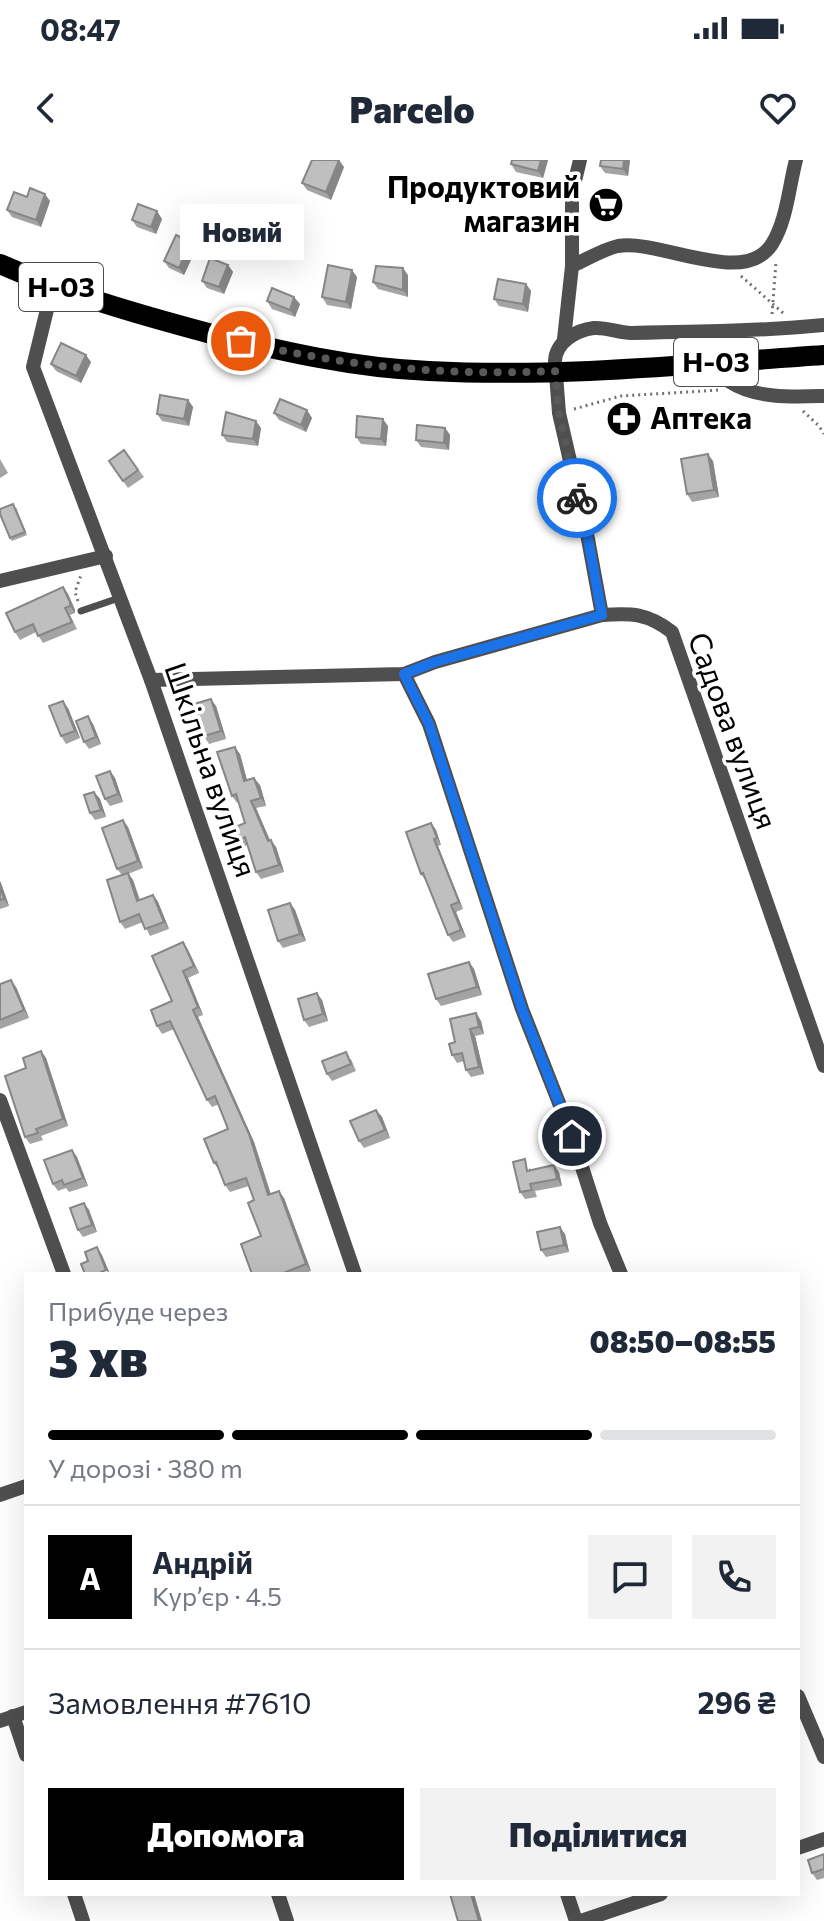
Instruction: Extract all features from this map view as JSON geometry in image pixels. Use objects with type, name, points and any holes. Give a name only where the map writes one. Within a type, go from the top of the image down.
[{"type":"main road","name":"Н-03","points":[[0,264],[122,310],[299,354],[367,365],[428,371],[555,371],[824,355]]},
{"type":"street","points":[[580,160],[572,193],[572,266],[564,339],[555,354],[555,371],[559,413],[602,615]]},
{"type":"street","points":[[572,266],[618,246],[655,248],[734,264],[750,261],[772,244],[783,219],[796,160]]},
{"type":"street","name":"Шкільна вулиця","points":[[53,285],[33,367],[151,680],[354,1272]]},
{"type":"street","points":[[564,339],[595,328],[620,333],[772,330],[824,325]]},
{"type":"street","points":[[727,361],[730,382],[739,388],[786,397],[824,396]]},
{"type":"street","points":[[0,581],[106,556]]},
{"type":"street","name":"Садова вулиця","points":[[151,680],[404,674],[450,657],[602,615],[628,613],[653,618],[672,632],[824,1066]]},
{"type":"street","points":[[404,674],[429,724],[522,1009],[572,1136],[600,1223],[620,1272]]},
{"type":"street","points":[[0,1100],[63,1272]]},
{"type":"street","points":[[0,1495],[24,1487]]},
{"type":"street","points":[[800,1701],[824,1757]]},
{"type":"street","points":[[13,1717],[24,1749]]},
{"type":"street","points":[[800,1847],[824,1839]]},
{"type":"street","points":[[75,1896],[83,1921]]},
{"type":"street","points":[[279,1896],[287,1921]]},
{"type":"street","points":[[568,1896],[579,1921],[655,1896]]},
{"type":"lane","points":[[81,611],[121,597]]},
{"type":"path","points":[[772,330],[777,256]]},
{"type":"path","points":[[724,262],[773,303],[797,328]]},
{"type":"path","points":[[559,413],[621,396],[739,388]]},
{"type":"path","points":[[786,397],[824,434]]},
{"type":"path","points":[[81,611],[75,592],[87,560]]},
{"type":"building","points":[[312,160],[339,160],[326,192],[302,183]]},
{"type":"building","points":[[512,160],[541,160],[538,171],[511,164]]},
{"type":"building","points":[[601,160],[624,160],[623,169],[600,166]]},
{"type":"building","points":[[30,188],[45,194],[36,220],[7,210],[14,192],[27,197]]},
{"type":"building","points":[[138,204],[157,211],[151,227],[132,220]]},
{"type":"building","points":[[176,235],[191,242],[179,268],[164,261]]},
{"type":"building","points":[[210,258],[228,265],[219,287],[202,281]]},
{"type":"building","points":[[328,265],[352,270],[346,302],[322,297]]},
{"type":"building","points":[[376,266],[403,268],[403,290],[373,282]]},
{"type":"building","points":[[498,279],[526,284],[523,304],[494,299]]},
{"type":"building","points":[[272,288],[294,297],[290,310],[267,301]]},
{"type":"building","points":[[61,343],[86,355],[76,376],[51,364]]},
{"type":"building","points":[[160,395],[188,400],[184,419],[157,414]]},
{"type":"building","points":[[280,399],[307,410],[301,425],[274,413]]},
{"type":"building","points":[[226,412],[256,421],[253,439],[222,435]]},
{"type":"building","points":[[357,416],[383,419],[381,439],[356,437]]},
{"type":"building","points":[[417,425],[445,428],[444,443],[416,440]]},
{"type":"building","points":[[124,450],[138,470],[123,481],[109,461]]},
{"type":"building","points":[[708,454],[714,490],[687,494],[681,459]]},
{"type":"building","points":[[13,504],[25,532],[10,538],[0,509]]},
{"type":"building","points":[[63,587],[70,602],[70,606],[65,608],[72,622],[38,636],[33,624],[15,632],[6,613]]},
{"type":"building","points":[[211,699],[221,731],[204,736],[194,704]]},
{"type":"building","points":[[63,701],[75,731],[61,736],[49,706]]},
{"type":"building","points":[[88,716],[96,737],[84,742],[76,721]]},
{"type":"building","points":[[235,747],[244,781],[254,778],[261,798],[251,801],[268,841],[271,840],[279,865],[256,872],[245,837],[238,840],[233,828],[245,823],[217,752]]},
{"type":"building","points":[[110,771],[118,794],[105,799],[96,776]]},
{"type":"building","points":[[94,792],[101,810],[90,813],[84,795]]},
{"type":"building","points":[[123,820],[138,861],[117,869],[102,828]]},
{"type":"building","points":[[431,823],[437,838],[434,839],[459,902],[451,905],[461,930],[448,935],[406,832]]},
{"type":"building","points":[[128,873],[137,901],[153,895],[164,922],[145,929],[139,914],[120,922],[107,880]]},
{"type":"building","points":[[290,903],[300,934],[278,941],[268,910]]},
{"type":"building","points":[[183,942],[194,966],[183,971],[198,1007],[193,1010],[249,1134],[268,1195],[279,1191],[306,1264],[286,1272],[251,1272],[241,1244],[261,1236],[248,1203],[254,1200],[246,1178],[225,1185],[214,1163],[204,1139],[228,1129],[215,1096],[207,1100],[170,1021],[157,1026],[151,1010],[172,1001],[152,956]]},
{"type":"building","points":[[469,962],[477,987],[436,999],[428,974]]},
{"type":"building","points":[[11,980],[24,1010],[0,1020],[0,984]]},
{"type":"building","points":[[317,993],[323,1014],[304,1020],[298,999]]},
{"type":"building","points":[[476,1013],[479,1027],[470,1029],[479,1067],[466,1070],[462,1053],[452,1055],[449,1044],[455,1042],[450,1019]]},
{"type":"building","points":[[41,1051],[63,1119],[36,1129],[38,1133],[25,1137],[5,1076],[26,1068],[23,1058]]},
{"type":"building","points":[[346,1052],[351,1064],[327,1074],[322,1061]]},
{"type":"building","points":[[376,1110],[385,1130],[359,1141],[350,1121]]},
{"type":"building","points":[[72,1150],[83,1178],[64,1185],[62,1180],[53,1184],[44,1160]]},
{"type":"building","points":[[525,1159],[527,1171],[554,1165],[557,1179],[530,1184],[532,1190],[520,1192],[513,1162]]},
{"type":"building","points":[[84,1203],[92,1225],[78,1230],[70,1208]]},
{"type":"building","points":[[560,1227],[564,1245],[541,1250],[537,1232]]},
{"type":"building","points":[[97,1247],[106,1270],[84,1272],[81,1264],[88,1261],[85,1252]]},
{"type":"building","points":[[824,1854],[824,1869],[812,1873],[808,1860]]},
{"type":"building","points":[[451,1896],[472,1896],[479,1921],[458,1921]]},
{"type":"way so far","points":[[241,341],[367,365],[428,371],[555,371],[562,431],[577,498]]},
{"type":"place","name":"Продуктовий магазин","points":[[606,205]]},
{"type":"place","name":"Новий","points":[[241,341]]},
{"type":"place","name":"Аптека","points":[[624,419]]},
{"type":"route","points":[[572,1136],[522,1009],[429,724],[404,674],[435,662],[602,615],[577,498]]}]
